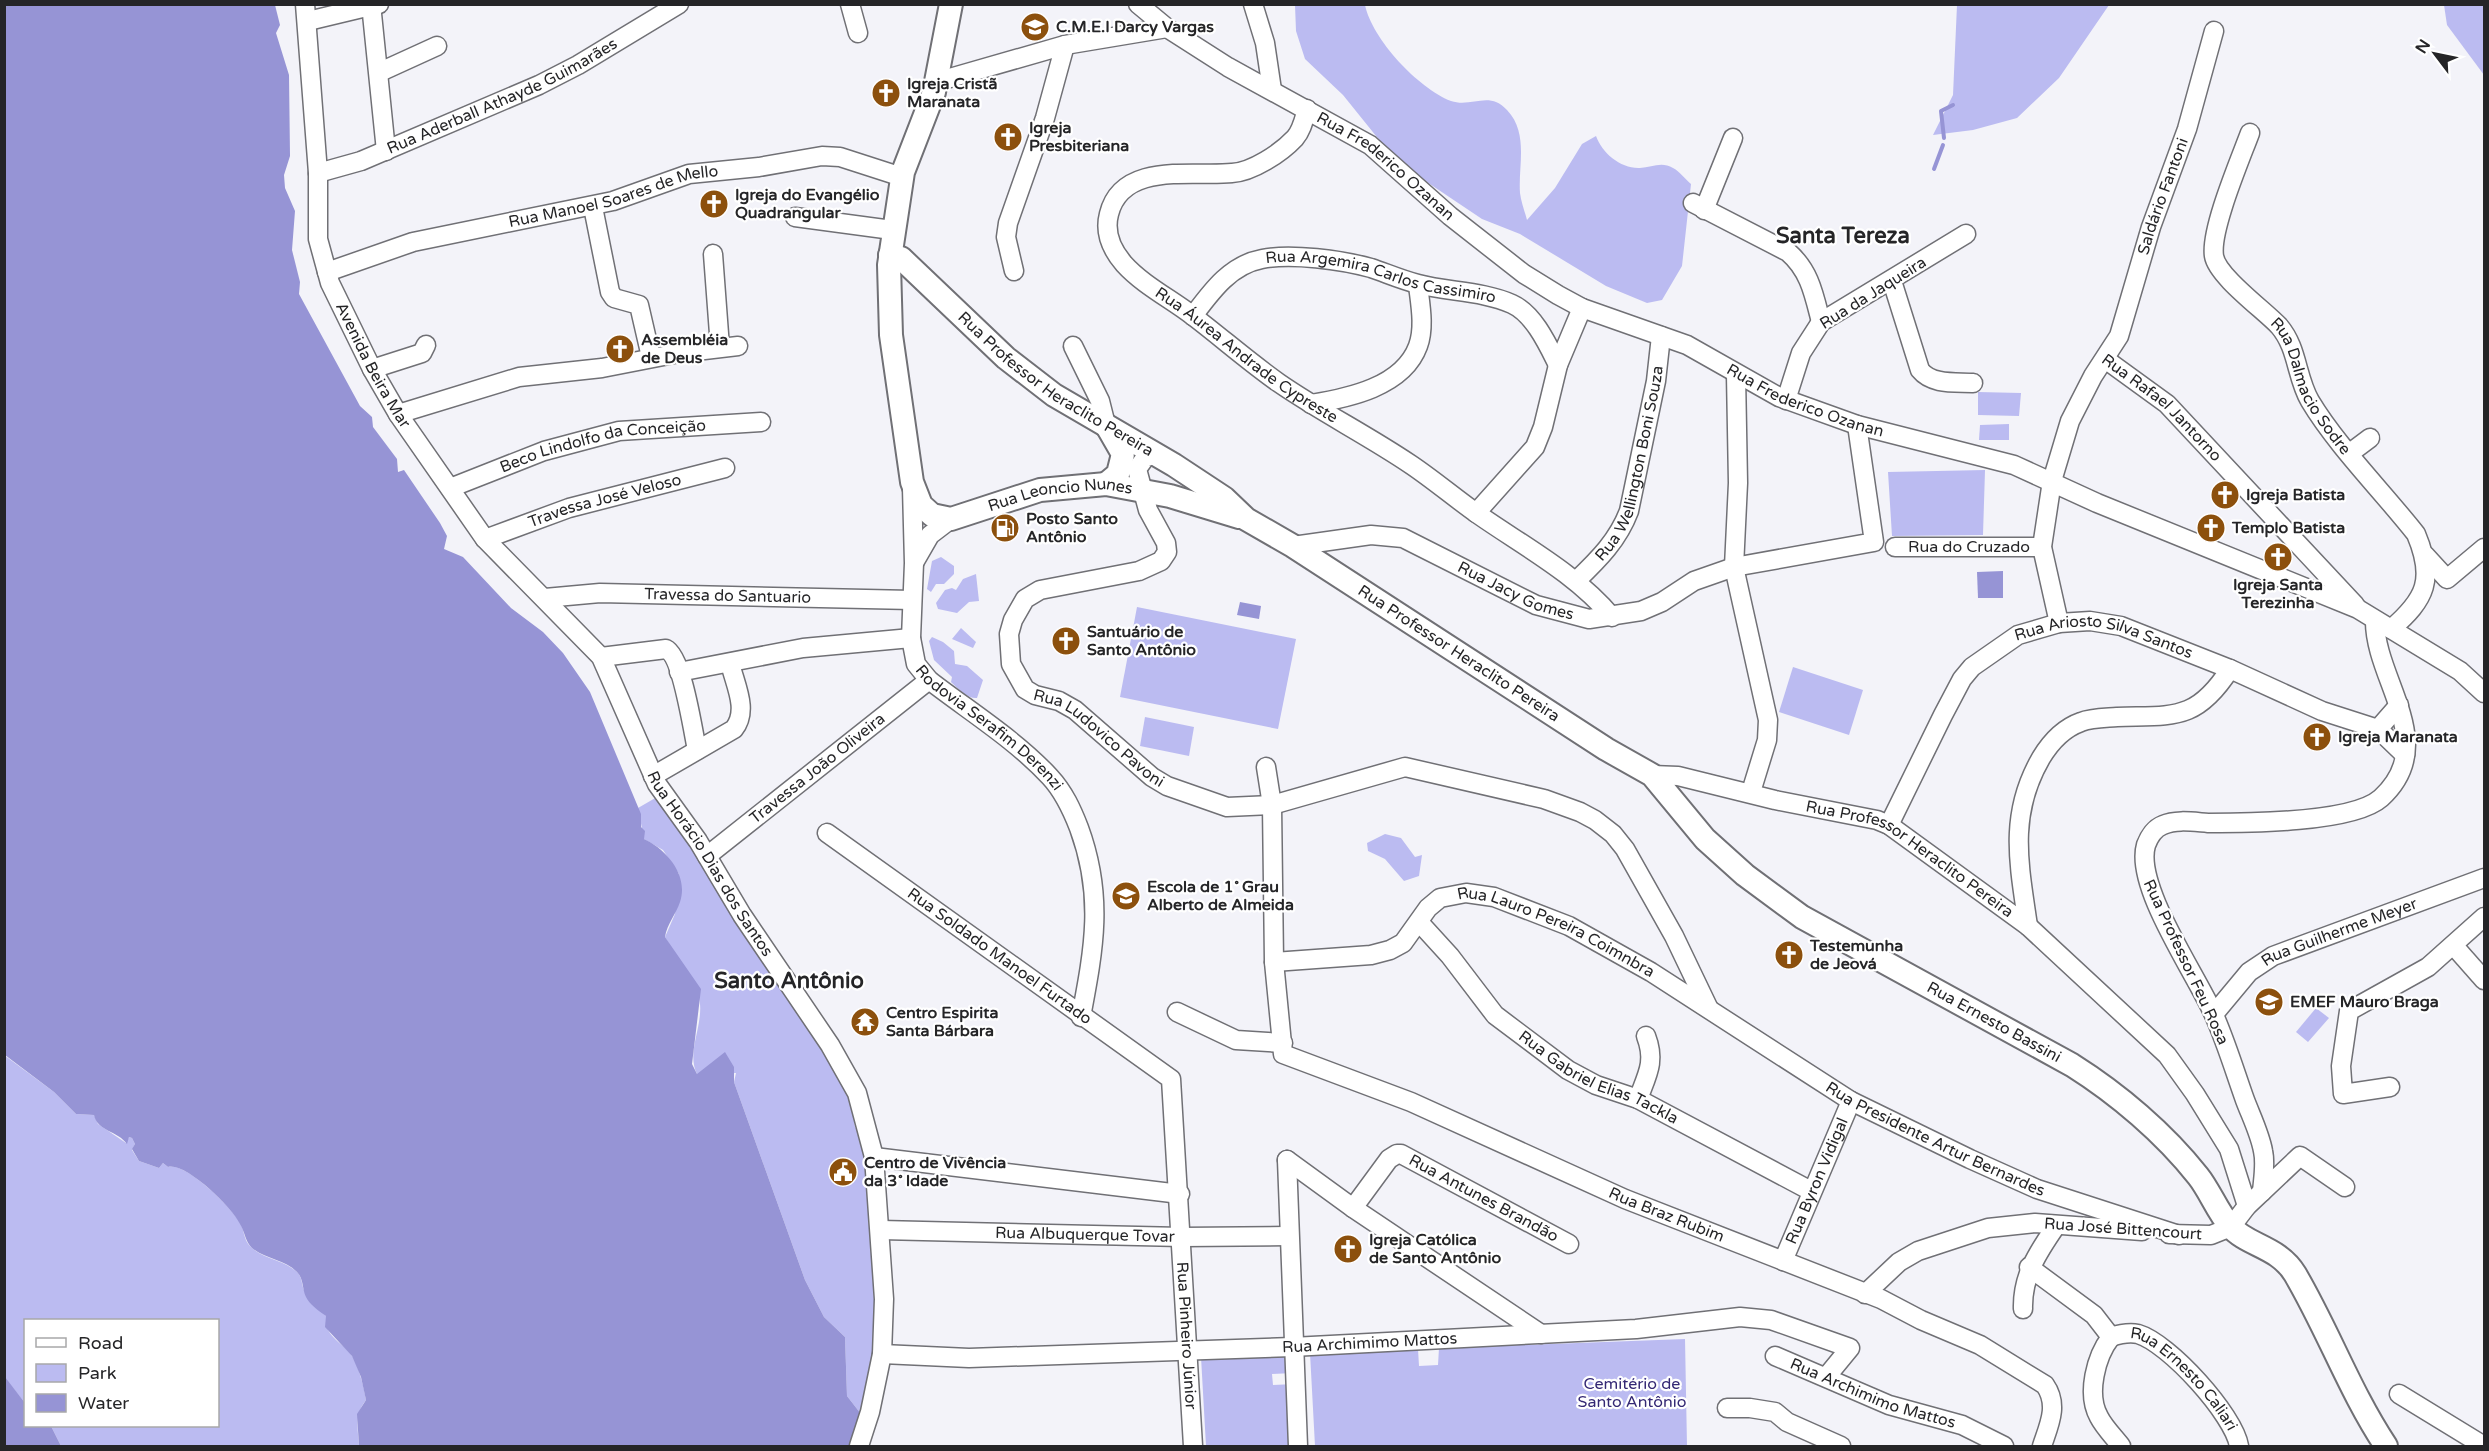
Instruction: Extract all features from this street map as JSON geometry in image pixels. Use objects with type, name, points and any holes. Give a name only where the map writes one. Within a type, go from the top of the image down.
[{"type":"main road","name":"Rodovia Serafim Derenzi","points":[[912,482],[891,335],[888,287],[890,255],[902,177],[936,82],[951,4]]},
{"type":"main road","name":"Rodovia Serafim Derenzi","points":[[894,220],[934,287]]},
{"type":"main road","points":[[890,255],[901,258],[934,287]]},
{"type":"main road","name":"Rua Professor Heraclito Pereira","points":[[934,287],[1006,358],[1053,395],[1182,471],[1224,498],[1246,519],[1293,546],[1606,749],[1652,775]]},
{"type":"main road","points":[[1106,425],[1123,454],[1118,474],[1106,484]]},
{"type":"main road","points":[[912,482],[925,510],[951,519]]},
{"type":"main road","name":"Rua Leoncio Nunes","points":[[951,519],[1040,490],[1106,484],[1170,496]]},
{"type":"main road","points":[[1170,496],[1246,519]]},
{"type":"main road","name":"Rua Ernesto Bassini","points":[[1652,775],[1705,839],[1778,902],[2062,1059],[2108,1089],[2184,1160],[2209,1190],[2230,1227]]},
{"type":"main road","points":[[2230,1227],[2276,1254],[2294,1272],[2354,1392],[2386,1446]]},
{"type":"street","name":"Rua Aderball Athayde Guimarães","points":[[318,172],[361,161],[559,75],[679,4]]},
{"type":"street","points":[[850,4],[858,33]]},
{"type":"street","name":"Rua Frederico Ozanan","points":[[1138,4],[1167,28],[1228,67],[1384,154],[1449,216],[1524,274],[1582,308],[1687,345],[1736,375],[1786,400],[1857,425],[2014,465],[2097,503],[2358,609],[2460,671],[2484,693]]},
{"type":"street","points":[[1253,4],[1265,43],[1272,90]]},
{"type":"street","points":[[307,13],[374,5],[386,150]]},
{"type":"street","name":"Avenida Beira Mar","points":[[307,13],[318,172],[318,239],[327,272],[372,369],[398,414],[485,539],[602,657]]},
{"type":"street","points":[[936,82],[1065,45],[1167,28]]},
{"type":"street","name":"Saldário Fantoni","points":[[2105,359],[2119,336],[2151,227],[2187,129],[2214,31]]},
{"type":"street","points":[[1014,271],[1008,250],[1008,223],[1045,118],[1065,45]]},
{"type":"street","points":[[380,72],[437,46]]},
{"type":"street","name":"Rua Áurea Andrade Cypreste","points":[[1307,109],[1303,125],[1295,138],[1248,170],[1233,173],[1186,173],[1144,178],[1121,192],[1114,202],[1107,231],[1112,248],[1135,273],[1272,378],[1412,465],[1476,513],[1576,581],[1612,617]]},
{"type":"street","name":"Rua Dalmacio Sodre","points":[[2250,134],[2228,191],[2214,247],[2214,257],[2218,267],[2261,308],[2290,341],[2310,401],[2415,534],[2425,555],[2426,579],[2421,598],[2412,611],[2391,629]]},
{"type":"street","points":[[1733,138],[1698,206],[1788,252],[1799,262],[1811,281],[1821,322]]},
{"type":"street","name":"Rua Manoel Soares de Mello","points":[[327,272],[413,242],[593,207],[689,174],[759,167],[822,156],[840,157],[902,177]]},
{"type":"street","points":[[593,207],[610,292],[614,298],[639,305],[651,357]]},
{"type":"street","points":[[795,217],[894,220]]},
{"type":"street","name":"Rua da Jaqueira","points":[[1786,400],[1801,353],[1821,322],[1966,234]]},
{"type":"street","points":[[398,414],[497,382],[602,368],[651,357],[729,347],[713,254]]},
{"type":"street","name":"Rua Argemira Carlos Cassimiro","points":[[1193,316],[1227,275],[1261,259],[1327,260],[1368,267],[1418,285],[1513,304],[1529,318],[1546,341],[1558,365]]},
{"type":"street","points":[[1892,281],[1920,370],[1926,377],[1936,380],[1973,383]]},
{"type":"street","points":[[1311,404],[1342,399],[1379,387],[1407,363],[1418,346],[1421,321],[1418,285]]},
{"type":"street","points":[[1476,513],[1535,447],[1543,427],[1558,365],[1582,308]]},
{"type":"street","name":"Rua Wellington Boni Souza","points":[[1576,581],[1611,545],[1622,529],[1629,511],[1656,381],[1661,336]]},
{"type":"street","points":[[372,369],[422,353],[426,345]]},
{"type":"street","points":[[1073,346],[1100,401],[1106,425]]},
{"type":"street","name":"Rua Rafael Jantorno","points":[[2059,623],[2042,547],[2052,481],[2070,421],[2093,376],[2105,359],[2168,404],[2358,609]]},
{"type":"street","points":[[1736,375],[1738,483],[1734,567],[1767,720],[1767,740],[1751,792]]},
{"type":"street","name":"Beco Lindolfo da Conceição","points":[[450,488],[544,451],[619,431],[761,422]]},
{"type":"street","name":"Rua Jacy Gomes","points":[[1293,546],[1371,535],[1403,538],[1536,605],[1589,619],[1641,611],[1662,602],[1694,581],[1734,567],[1874,542],[1857,425]]},
{"type":"street","points":[[2350,453],[2370,438]]},
{"type":"street","points":[[1142,490],[1137,469],[1145,458],[1155,454]]},
{"type":"street","name":"Travessa José Veloso","points":[[485,539],[569,508],[725,468]]},
{"type":"street","points":[[1157,524],[1160,511],[1182,471]]},
{"type":"street","name":"Rodovia Serafim Derenzi","points":[[912,482],[914,563],[911,638],[916,664],[929,680],[1040,767],[1062,792],[1089,854],[1096,897],[1095,940],[1081,1017]]},
{"type":"street","name":"Rua Ludovico Pavoni","points":[[1142,490],[1148,510],[1166,543],[1167,552],[1161,561],[1121,576],[1040,590],[1025,600],[1013,620],[1009,634],[1011,664],[1025,689],[1035,695],[1059,701],[1075,710],[1138,768],[1167,786],[1227,807],[1272,805]]},
{"type":"street","name":"Rua Leoncio Nunes","points":[[914,563],[930,535],[951,519]]},
{"type":"street","name":"Rua do Cruzado","points":[[1895,547],[2042,547]]},
{"type":"street","points":[[2425,555],[2447,579],[2484,548]]},
{"type":"street","name":"Travessa do Santuario","points":[[545,598],[634,593],[912,600]]},
{"type":"street","name":"Rua Professor Feu Rosa","points":[[2262,1192],[2263,1150],[2214,1014],[2167,923],[2144,871],[2144,857],[2153,832],[2163,825],[2182,822],[2242,822],[2350,813],[2382,797],[2400,771],[2407,736],[2399,705],[2376,648],[2375,620]]},
{"type":"street","name":"Rua Ariosto Silva Santos","points":[[1889,825],[1966,673],[2018,636],[2059,623],[2090,621],[2121,626],[2230,669],[2322,711],[2378,729]]},
{"type":"street","points":[[679,672],[802,648],[911,638]]},
{"type":"street","points":[[602,657],[666,649],[675,656],[697,750]]},
{"type":"street","name":"Rua Horácio Dias dos Santos","points":[[602,657],[653,776],[847,1073],[863,1113],[874,1157],[881,1230],[884,1299],[882,1354],[870,1412],[859,1446]]},
{"type":"street","points":[[653,776],[734,729],[742,715],[730,663]]},
{"type":"street","name":"Rua Professor Heraclito Pereira","points":[[2028,926],[2019,821],[2028,780],[2046,750],[2057,737],[2081,722],[2183,713],[2201,705],[2217,689],[2230,669]]},
{"type":"street","name":"Travessa João Oliveira","points":[[707,856],[929,680]]},
{"type":"street","points":[[2399,705],[2378,729],[2405,755]]},
{"type":"street","points":[[1266,767],[1272,805],[1274,962],[1283,1049]]},
{"type":"street","points":[[1272,805],[1396,769],[1414,768],[1544,799],[1580,812],[1613,834],[1625,849],[1674,936],[1708,1007]]},
{"type":"street","name":"Rua Professor Heraclito Pereira","points":[[1652,775],[1678,776],[1751,792],[1775,800],[1853,814],[1889,825],[2028,926],[2167,1055],[2195,1094],[2229,1149],[2244,1198]]},
{"type":"street","name":"Rua Soldado Manoel Furtado","points":[[827,833],[1015,966],[1081,1017],[1171,1079]]},
{"type":"street","name":"Rua Guilherme Meyer","points":[[2214,1014],[2249,972],[2273,956],[2484,878]]},
{"type":"street","name":"Rua Lauro Pereira Coimnbra","points":[[1274,962],[1371,955],[1390,950],[1402,943],[1428,908],[1440,898],[1466,893],[1494,897],[1569,926],[1708,1007]]},
{"type":"street","points":[[2390,1088],[2343,1094],[2341,1066],[2349,1011],[2418,973],[2454,946],[2484,917]]},
{"type":"street","name":"Rua Gabriel Elias Tackla","points":[[1419,922],[1450,956],[1482,1002],[1511,1028],[1568,1070],[1596,1085],[1638,1100],[1811,1191]]},
{"type":"street","points":[[2454,946],[2484,980]]},
{"type":"street","name":"Rua Presidente Artur Bernardes","points":[[1708,1007],[1851,1101],[2037,1189],[2179,1235]]},
{"type":"street","name":"Rua Braz Rubim","points":[[1177,1012],[1236,1040],[1283,1049],[1411,1102],[1625,1200],[1865,1294],[1980,1345],[2045,1385],[2051,1394],[2053,1407],[2042,1446]]},
{"type":"street","points":[[1638,1100],[1650,1067],[1652,1052],[1646,1036]]},
{"type":"street","name":"Rua Pinheiro Júnior","points":[[1171,1079],[1180,1194],[1193,1446]]},
{"type":"street","name":"Rua Byron Vidigal","points":[[1783,1261],[1851,1101]]},
{"type":"street","name":"Rua Antunes Brandão","points":[[1353,1208],[1389,1159],[1396,1154],[1426,1167],[1569,1244]]},
{"type":"street","points":[[2230,1227],[2244,1198],[2262,1192],[2300,1156],[2345,1187]]},
{"type":"street","points":[[874,1157],[1180,1194]]},
{"type":"street","points":[[1298,1446],[1292,1347],[1287,1160],[1353,1208],[1541,1334]]},
{"type":"street","name":"Rua José Bittencourt","points":[[1865,1294],[1899,1262],[1935,1244],[1996,1227],[2035,1223],[2179,1235],[2211,1235],[2230,1227]]},
{"type":"street","points":[[2023,1309],[2024,1286],[2030,1267],[2056,1226]]},
{"type":"street","name":"Rua Albuquerque Tovar","points":[[881,1230],[1182,1237],[1288,1236]]},
{"type":"street","points":[[2030,1267],[2089,1310],[2111,1337],[2099,1356],[2094,1383],[2095,1406],[2102,1421],[2121,1446]]},
{"type":"street","name":"Rua Archimimo Mattos","points":[[882,1354],[969,1358],[1292,1347],[1636,1329],[1753,1318],[1771,1320],[1850,1348],[1827,1376]]},
{"type":"street","name":"Rua Ernesto Caliari","points":[[2111,1337],[2125,1333],[2139,1335],[2160,1346],[2180,1364],[2218,1406],[2235,1433],[2240,1446]]},
{"type":"street","name":"Rua Archimimo Mattos","points":[[1775,1356],[1827,1376],[1889,1405],[1962,1425],[2004,1446]]},
{"type":"street","points":[[2399,1394],[2484,1446]]},
{"type":"street","points":[[1727,1408],[1750,1408],[1775,1412],[1787,1422],[1841,1446]]},
{"type":"green space","points":[[1957,4],[2109,5],[2059,78],[2017,118],[1973,130],[1933,135],[1953,95]]},
{"type":"green space","points":[[1295,5],[1365,5],[1377,33],[1398,61],[1438,95],[1459,103],[1494,101],[1507,110],[1514,119],[1520,139],[1520,193],[1527,220],[1555,188],[1582,144],[1596,136],[1613,159],[1626,166],[1640,168],[1665,165],[1678,171],[1691,184],[1682,266],[1662,300],[1647,303],[1606,286],[1520,234],[1482,219],[1397,162],[1343,95],[1305,59],[1296,31]]},
{"type":"green space","points":[[2444,5],[2484,5],[2484,75],[2447,25]]},
{"type":"green space","points":[[1978,392],[2021,393],[2019,416],[1978,415]]},
{"type":"green space","points":[[2009,424],[2009,440],[1979,440],[1980,425]]},
{"type":"green space","points":[[1985,470],[1983,535],[1892,536],[1888,472]]},
{"type":"green space","points":[[941,557],[954,566],[954,574],[944,584],[936,584],[931,592],[927,589],[932,561]]},
{"type":"green space","points":[[976,574],[979,601],[969,602],[957,613],[938,609],[936,603],[945,590],[952,588],[956,590],[963,579]]},
{"type":"green space","points":[[1137,607],[1296,639],[1278,729],[1120,697]]},
{"type":"green space","points":[[961,628],[976,642],[973,648],[952,639]]},
{"type":"green space","points":[[932,637],[954,651],[955,664],[967,666],[983,680],[977,698],[957,688],[951,682],[952,677],[934,660],[929,641]]},
{"type":"green space","points":[[1793,667],[1863,690],[1849,735],[1779,712]]},
{"type":"green space","points":[[1145,717],[1194,727],[1189,756],[1140,746]]},
{"type":"green space","points":[[657,797],[703,856],[845,1089],[850,1098],[855,1127],[870,1149],[878,1351],[861,1414],[847,1396],[845,1337],[824,1317],[805,1280],[734,1082],[736,1073],[697,1074],[694,1065],[694,1045],[700,1015],[698,994],[688,972],[665,937],[675,914],[679,874],[663,850],[644,839],[638,808]]},
{"type":"green space","points":[[1385,834],[1401,838],[1415,857],[1422,855],[1419,876],[1404,881],[1385,859],[1368,851],[1367,843]]},
{"type":"green space","points":[[2316,1008],[2329,1018],[2308,1042],[2296,1032]]},
{"type":"green space","points":[[4,1055],[54,1092],[76,1114],[94,1115],[98,1124],[126,1143],[129,1137],[132,1138],[135,1144],[132,1150],[139,1161],[159,1168],[163,1163],[168,1167],[176,1167],[197,1179],[236,1217],[241,1224],[247,1243],[254,1250],[297,1272],[307,1296],[327,1318],[328,1330],[353,1357],[366,1400],[358,1417],[359,1446],[61,1446],[52,1427],[219,1427],[219,1319],[24,1319],[24,1402],[4,1377]]},
{"type":"green space","name":"Cemitério de Santo Antônio","points":[[1685,1339],[1687,1446],[1315,1446],[1310,1353],[1418,1349],[1419,1366],[1438,1365],[1439,1348]]},
{"type":"green space","points":[[1293,1355],[1294,1373],[1272,1374],[1273,1385],[1295,1384],[1296,1446],[1206,1446],[1201,1357]]},
{"type":"water","points":[[4,5],[275,5],[280,25],[276,33],[289,75],[290,156],[284,175],[285,188],[295,211],[292,250],[300,282],[299,294],[360,406],[372,417],[373,427],[397,459],[398,472],[404,470],[440,523],[447,536],[444,549],[463,557],[511,608],[543,632],[563,653],[590,692],[641,814],[641,827],[645,831],[644,839],[660,849],[674,864],[682,892],[665,937],[701,989],[692,1064],[697,1074],[725,1052],[734,1067],[734,1082],[805,1280],[824,1317],[845,1337],[847,1396],[861,1414],[853,1446],[359,1446],[357,1414],[366,1400],[361,1377],[352,1356],[325,1327],[326,1316],[307,1300],[297,1272],[286,1264],[252,1248],[235,1216],[196,1178],[185,1171],[176,1167],[168,1167],[163,1163],[159,1168],[139,1161],[132,1149],[135,1144],[132,1138],[129,1137],[127,1144],[103,1128],[94,1115],[76,1114],[54,1092],[5,1055]]},
{"type":"water","points":[[2003,571],[2003,598],[1978,598],[1977,572]]},
{"type":"water","points":[[1240,602],[1261,606],[1259,619],[1237,615]]},
{"type":"water","points":[[5,1377],[24,1402],[24,1427],[52,1427],[61,1446],[5,1446]]},
{"type":"waterway","points":[[1944,138],[1941,111],[1953,105]]},
{"type":"waterway","points":[[1934,169],[1943,145]]},
{"type":"place","name":"C.M.E.I Darcy Vargas","points":[[1035,27]]},
{"type":"place","name":"Igreja Cristã Maranata","points":[[886,93]]},
{"type":"place","name":"Igreja Presbiteriana","points":[[1008,137]]},
{"type":"place","name":"Igreja do Evangélio Quadrangular","points":[[714,204]]},
{"type":"place","name":"Assembléia de Deus","points":[[620,349]]},
{"type":"place","name":"Igreja Batista","points":[[2225,495]]},
{"type":"place","name":"Posto Santo Antônio","points":[[1005,528]]},
{"type":"place","name":"Templo Batista","points":[[2211,528]]},
{"type":"place","name":"Igreja Santa Terezinha","points":[[2278,557]]},
{"type":"place","name":"Santuário de Santo Antônio","points":[[1066,641]]},
{"type":"place","name":"Igreja Maranata","points":[[2317,737]]},
{"type":"place","name":"Escola de 1˚ Grau Alberto de Almeida","points":[[1126,896]]},
{"type":"place","name":"Testemunha de Jeová","points":[[1789,955]]},
{"type":"place","name":"EMEF Mauro Braga","points":[[2269,1002]]},
{"type":"place","name":"Centro Espirita Santa Bárbara","points":[[865,1022]]},
{"type":"place","name":"Centro de Vivência da 3˚ Idade","points":[[843,1172]]},
{"type":"place","name":"Igreja Católica de Santo Antônio","points":[[1348,1249]]},
{"type":"district","name":"Santa Tereza","points":[[1843,236]]},
{"type":"district","name":"Santo Antônio","points":[[789,981]]}]
